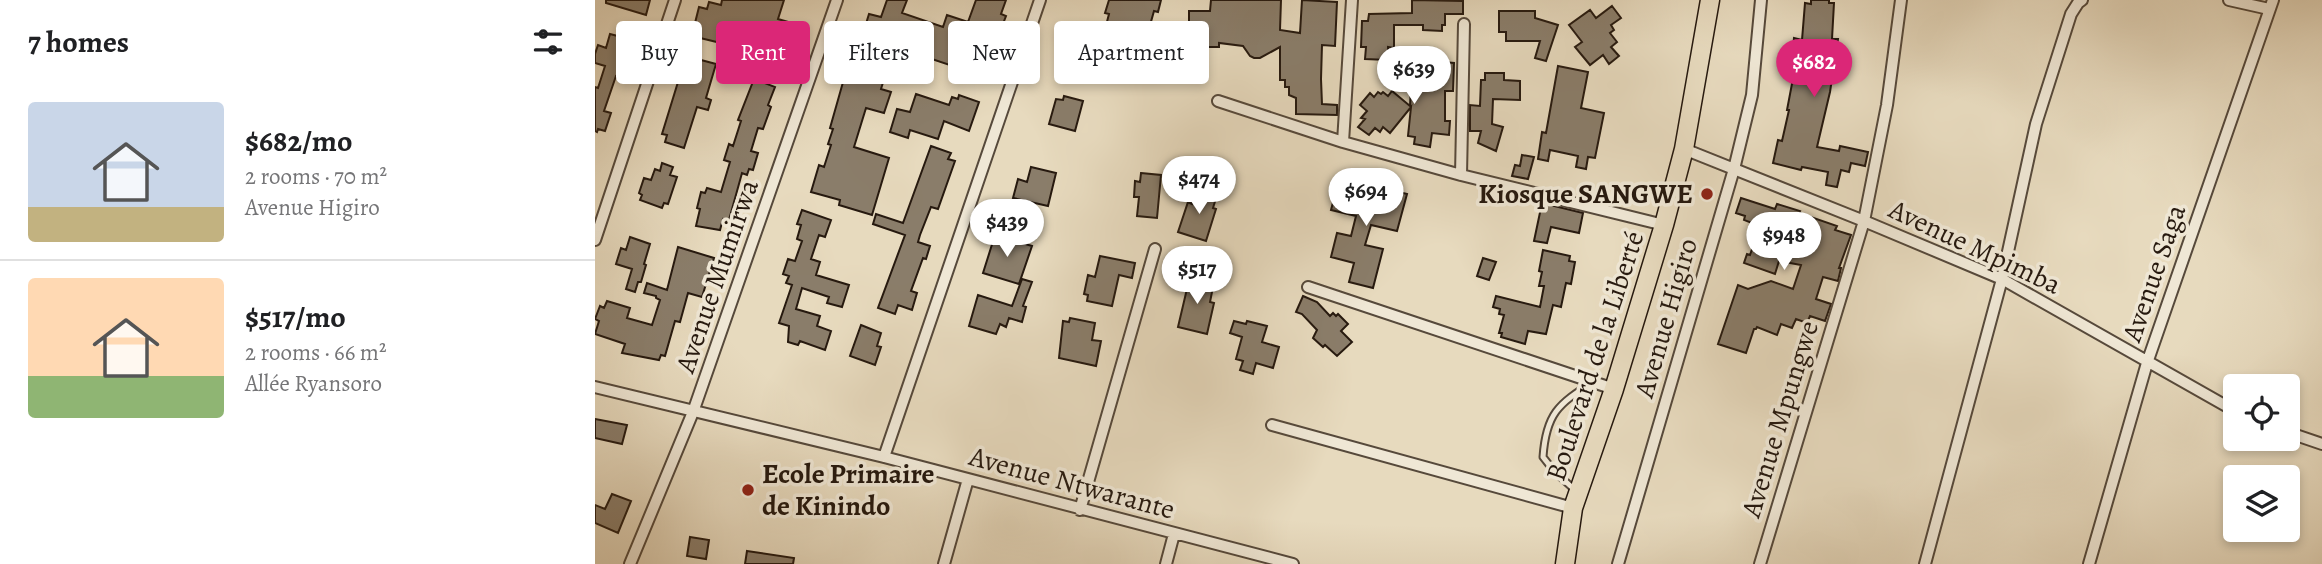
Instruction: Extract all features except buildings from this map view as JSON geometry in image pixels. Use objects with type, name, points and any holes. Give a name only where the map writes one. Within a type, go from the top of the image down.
[{"type":"highway","name":"Boulevard de la Liberté","points":[[1565,564],[1576,501],[1614,389],[1684,149],[1710,0]]},
{"type":"street","points":[[595,240],[675,0]]},
{"type":"street","name":"Avenue Mumirwa","points":[[630,564],[693,412],[837,0]]},
{"type":"street","points":[[884,457],[1039,0]]},
{"type":"street","points":[[1343,142],[1352,0]]},
{"type":"street","name":"Avenue Higiro","points":[[1618,564],[1734,169],[1752,95],[1761,0]]},
{"type":"street","name":"Avenue Mpungwe","points":[[1760,564],[1864,221],[1888,105],[1901,0]]},
{"type":"street","points":[[2229,0],[2271,4]]},
{"type":"street","points":[[1925,564],[2002,279],[2036,124],[2071,14],[2080,1]]},
{"type":"street","name":"Avenue Saga","points":[[2088,564],[2147,363],[2271,4]]},
{"type":"street","points":[[1461,175],[1464,24]]},
{"type":"street","points":[[1218,101],[1343,142],[1461,175],[1664,225]]},
{"type":"street","name":"Avenue Mpimba","points":[[1684,149],[2002,279],[2223,404]]},
{"type":"street","points":[[1080,510],[1155,249]]},
{"type":"street","points":[[1308,287],[1614,389]]},
{"type":"street","name":"Avenue Ntwarante","points":[[595,387],[884,457],[1293,564]]},
{"type":"street","points":[[1272,425],[1576,501]]},
{"type":"street","points":[[2300,436],[2322,444]]},
{"type":"street","points":[[944,564],[968,479]]},
{"type":"street","points":[[1165,564],[1174,534]]},
{"type":"lane","points":[[1576,501],[1543,457],[1544,442],[1550,419],[1563,401],[1593,382]]},
{"type":"place","name":"Kiosque SANGWE","points":[[1707,194]]},
{"type":"place","name":"Ecole Primaire de Kinindo","points":[[748,490]]}]
